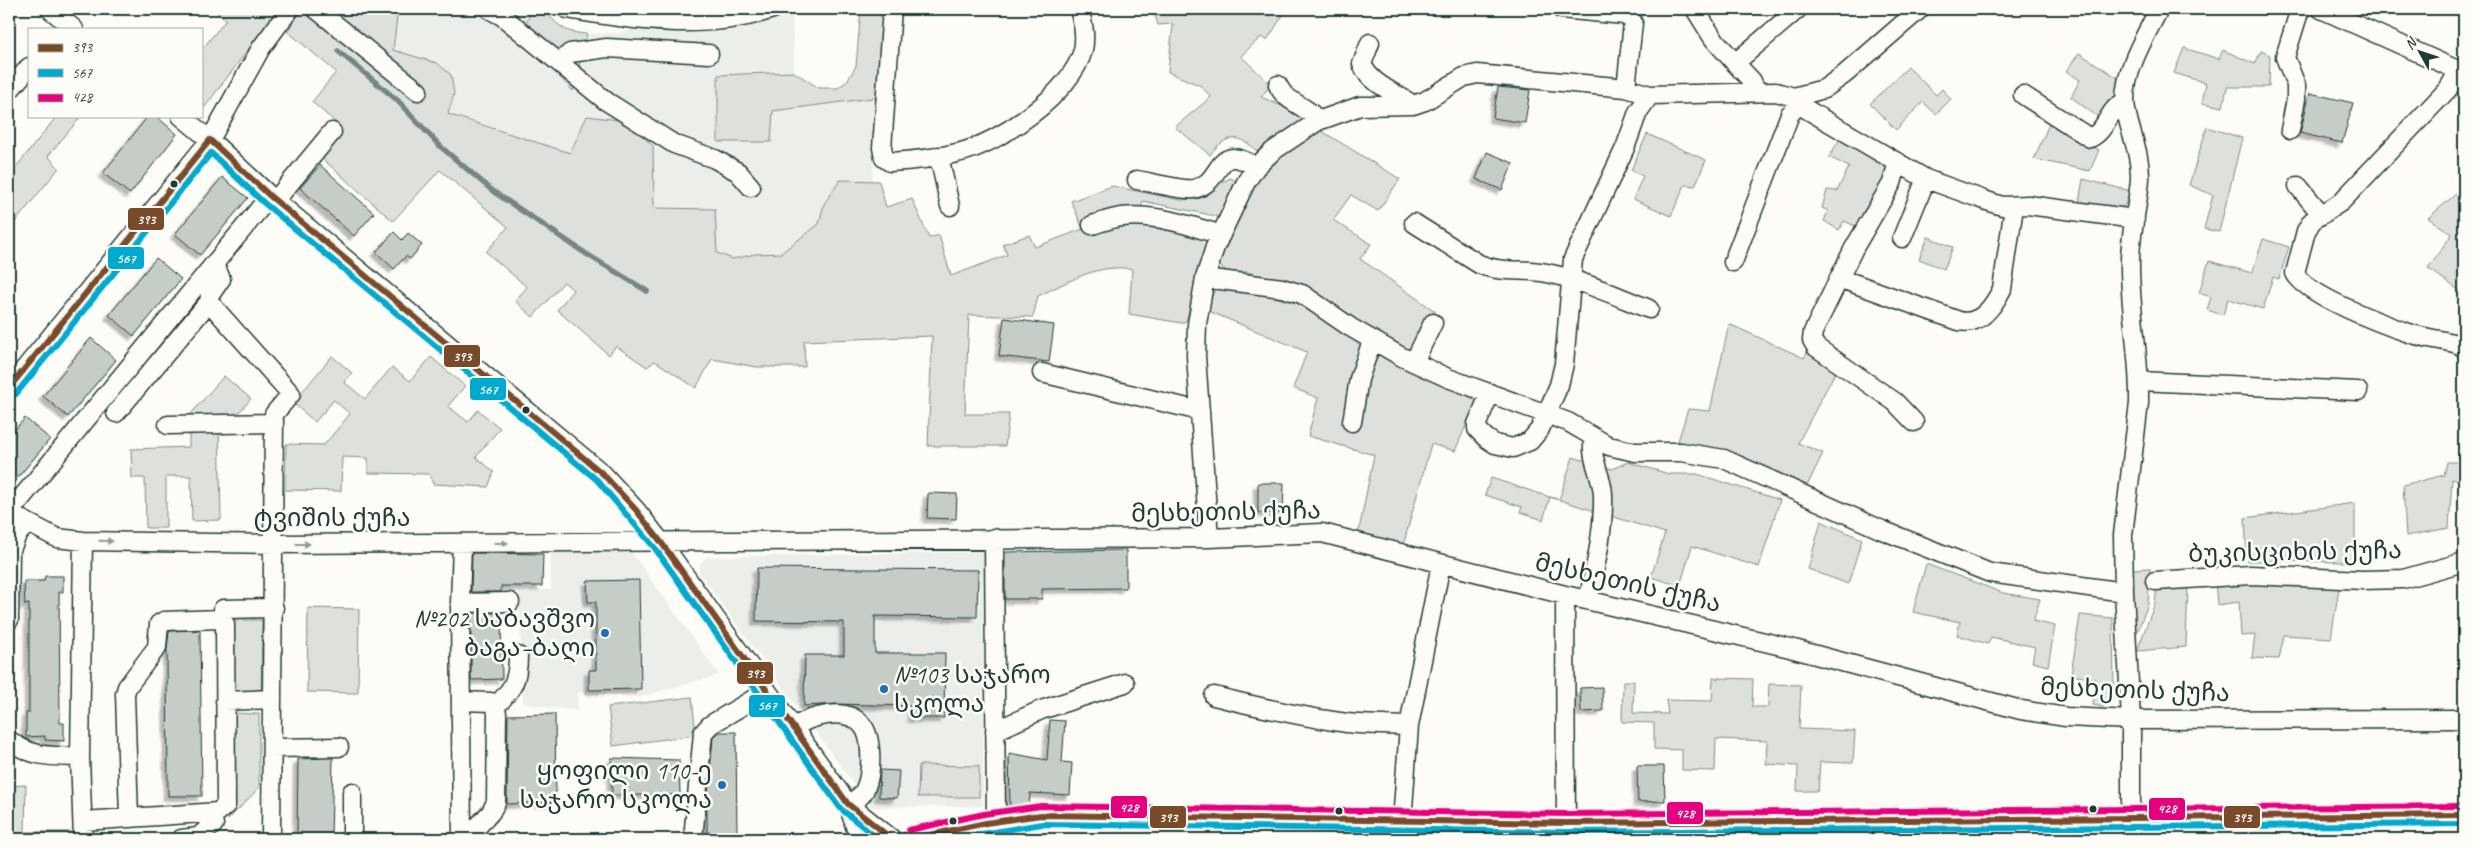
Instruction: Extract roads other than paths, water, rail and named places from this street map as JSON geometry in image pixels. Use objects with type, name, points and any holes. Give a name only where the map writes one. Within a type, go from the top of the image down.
[{"type":"street","points":[[50,9],[67,27]]},
{"type":"street","points":[[12,378],[210,140],[261,48],[290,9]]},
{"type":"street","points":[[316,9],[418,91]]},
{"type":"street","points":[[489,9],[606,101],[674,144],[715,159],[738,172],[751,187]]},
{"type":"street","points":[[567,9],[721,21],[747,18],[773,9]]},
{"type":"street","points":[[892,9],[882,148],[884,158],[890,162],[959,153],[988,141],[1025,118],[1054,94],[1070,75],[1082,51],[1084,30],[1079,9]]},
{"type":"street","points":[[1561,9],[1630,14],[1633,23],[1626,88]]},
{"type":"street","points":[[1695,9],[1713,38],[1752,81],[1756,92]]},
{"type":"street","points":[[1735,63],[1798,9]]},
{"type":"street","points":[[1733,262],[1796,101],[1824,89],[1845,74],[1920,9]]},
{"type":"street","points":[[2131,839],[2131,720],[2123,535],[2138,412],[2139,381],[2130,283],[2130,263],[2140,179],[2139,153],[2125,102],[2133,62],[2159,9]]},
{"type":"street","points":[[2290,130],[2296,99],[2296,85],[2285,57],[2300,9]]},
{"type":"street","points":[[2321,9],[2462,72],[2340,202],[2312,221],[2306,231],[2295,273],[2303,283],[2338,304],[2407,332],[2458,344],[2464,348]]},
{"type":"street","points":[[1370,43],[1362,64],[1365,72],[1413,105]]},
{"type":"street","points":[[559,63],[570,53],[607,48],[709,54]]},
{"type":"street","points":[[9,90],[28,68]]},
{"type":"street","points":[[1209,538],[1196,356],[1197,324],[1206,278],[1221,235],[1246,182],[1256,167],[1273,151],[1318,121],[1360,106],[1413,105],[1425,101],[1464,77],[1477,74],[1626,88],[1650,95],[1776,92],[1796,101],[1926,179],[2002,206],[2028,205],[2135,219]]},
{"type":"street","points":[[1278,85],[1286,97],[1315,116],[1318,121]]},
{"type":"street","points":[[1490,393],[1477,424],[1477,429],[1495,444],[1514,448],[1530,441],[1537,435],[1559,385],[1564,364],[1573,259],[1621,157],[1638,112],[1650,95]]},
{"type":"street","points":[[2023,95],[2090,138],[2099,131],[2115,108],[2125,102]]},
{"type":"street","points":[[183,118],[210,140],[272,199],[603,474],[636,510],[661,542],[848,804],[892,839]]},
{"type":"street","points":[[9,513],[212,267],[332,132]]},
{"type":"street","points":[[939,156],[950,206]]},
{"type":"street","points":[[1137,180],[1193,189],[1206,183],[1230,158],[1236,157],[1256,167]]},
{"type":"street","points":[[1898,162],[1892,183],[1839,278],[1813,332],[1812,340],[1816,347],[1895,402],[1914,422]]},
{"type":"street","points":[[1902,238],[1926,179]]},
{"type":"street","points":[[2298,186],[2322,215]]},
{"type":"street","points":[[1839,278],[1958,321],[1968,323],[1977,320],[1996,301],[2002,289],[2014,207]]},
{"type":"street","points":[[1092,225],[1121,217],[1133,216],[1170,221],[1221,235]]},
{"type":"street","points":[[1414,223],[1479,264],[1491,269],[1528,269],[1572,279],[1649,309]]},
{"type":"street","points":[[116,413],[209,302],[210,295],[222,279],[212,267]]},
{"type":"street","points":[[1206,278],[1282,288],[1302,294],[1372,340],[1414,362],[1568,422],[1609,446],[1635,452],[1681,452],[1724,459],[1882,530],[1990,573],[2124,592]]},
{"type":"street","points":[[209,302],[291,394],[274,414],[271,839]]},
{"type":"street","points":[[1414,362],[1433,323]]},
{"type":"street","points":[[1352,422],[1359,379],[1372,340]]},
{"type":"street","points":[[1042,373],[1200,411]]},
{"type":"street","points":[[2139,381],[2358,391]]},
{"type":"street","points":[[168,425],[274,423]]},
{"type":"street","points":[[1588,600],[1600,546],[1603,492],[1592,451],[1594,438]]},
{"type":"street","name":"ტვიშის ქუჩა","points":[[9,513],[57,538],[83,541],[274,544],[661,542]]},
{"type":"street","points":[[9,620],[9,552],[17,535],[28,523]]},
{"type":"street","name":"მესხეთის ქუჩა","points":[[661,542],[994,538],[1209,538],[1322,533],[1441,564],[1790,648],[2020,710],[2066,717],[2131,720],[2464,719]]},
{"type":"street","points":[[981,839],[996,823],[994,538]]},
{"type":"street","points":[[83,541],[80,757],[84,821],[83,839]]},
{"type":"street","points":[[462,543],[460,603],[464,839]]},
{"type":"street","name":"ბუკისციხის ქუჩა","points":[[2155,581],[2251,574],[2362,580],[2402,579],[2464,562]]},
{"type":"street","points":[[1402,822],[1409,726],[1441,564]]},
{"type":"street","points":[[1565,594],[1566,831]]},
{"type":"street","points":[[460,603],[510,602]]},
{"type":"street","points":[[223,609],[274,608]]},
{"type":"street","points":[[84,821],[218,812],[223,810],[226,805],[225,624],[220,619],[164,621],[159,624],[157,647],[127,687],[125,694],[129,817]]},
{"type":"street","points":[[464,839],[491,812],[496,802],[496,706],[510,691],[518,675],[518,656]]},
{"type":"street","points":[[995,731],[1041,710],[1125,683]]},
{"type":"street","points":[[693,839],[703,733],[710,725],[767,691]]},
{"type":"street","points":[[1214,696],[1272,711],[1309,718],[1349,723],[1409,726]]},
{"type":"street","points":[[225,701],[272,699]]},
{"type":"street","points":[[461,701],[491,702],[496,706]]},
{"type":"street","points":[[793,728],[802,722],[829,715],[843,715],[853,718],[862,724],[868,734],[869,777],[865,790],[860,797],[848,804]]},
{"type":"street","points":[[9,740],[22,750],[38,755],[80,757]]},
{"type":"street","points":[[272,748],[340,747]]},
{"type":"street","points":[[352,792],[352,839]]},
{"type":"street","points":[[848,804],[859,839]]},
{"type":"street","points":[[920,838],[986,823],[1041,815],[1402,822],[1566,831],[2131,816],[2464,815]]},
{"type":"street","points":[[181,839],[198,837],[214,824]]},
{"type":"waterway","points":[[338,51],[397,100],[441,147],[494,192],[588,255],[647,291]]},
{"type":"place","name":"№202 საბავშვო ბაგა–ბაღი","points":[[605,633]]},
{"type":"place","name":"№103 საჯარო სკოლა","points":[[884,689]]},
{"type":"place","name":"ყოფილი 110-ე საჯარო სკოლა","points":[[722,785]]}]
